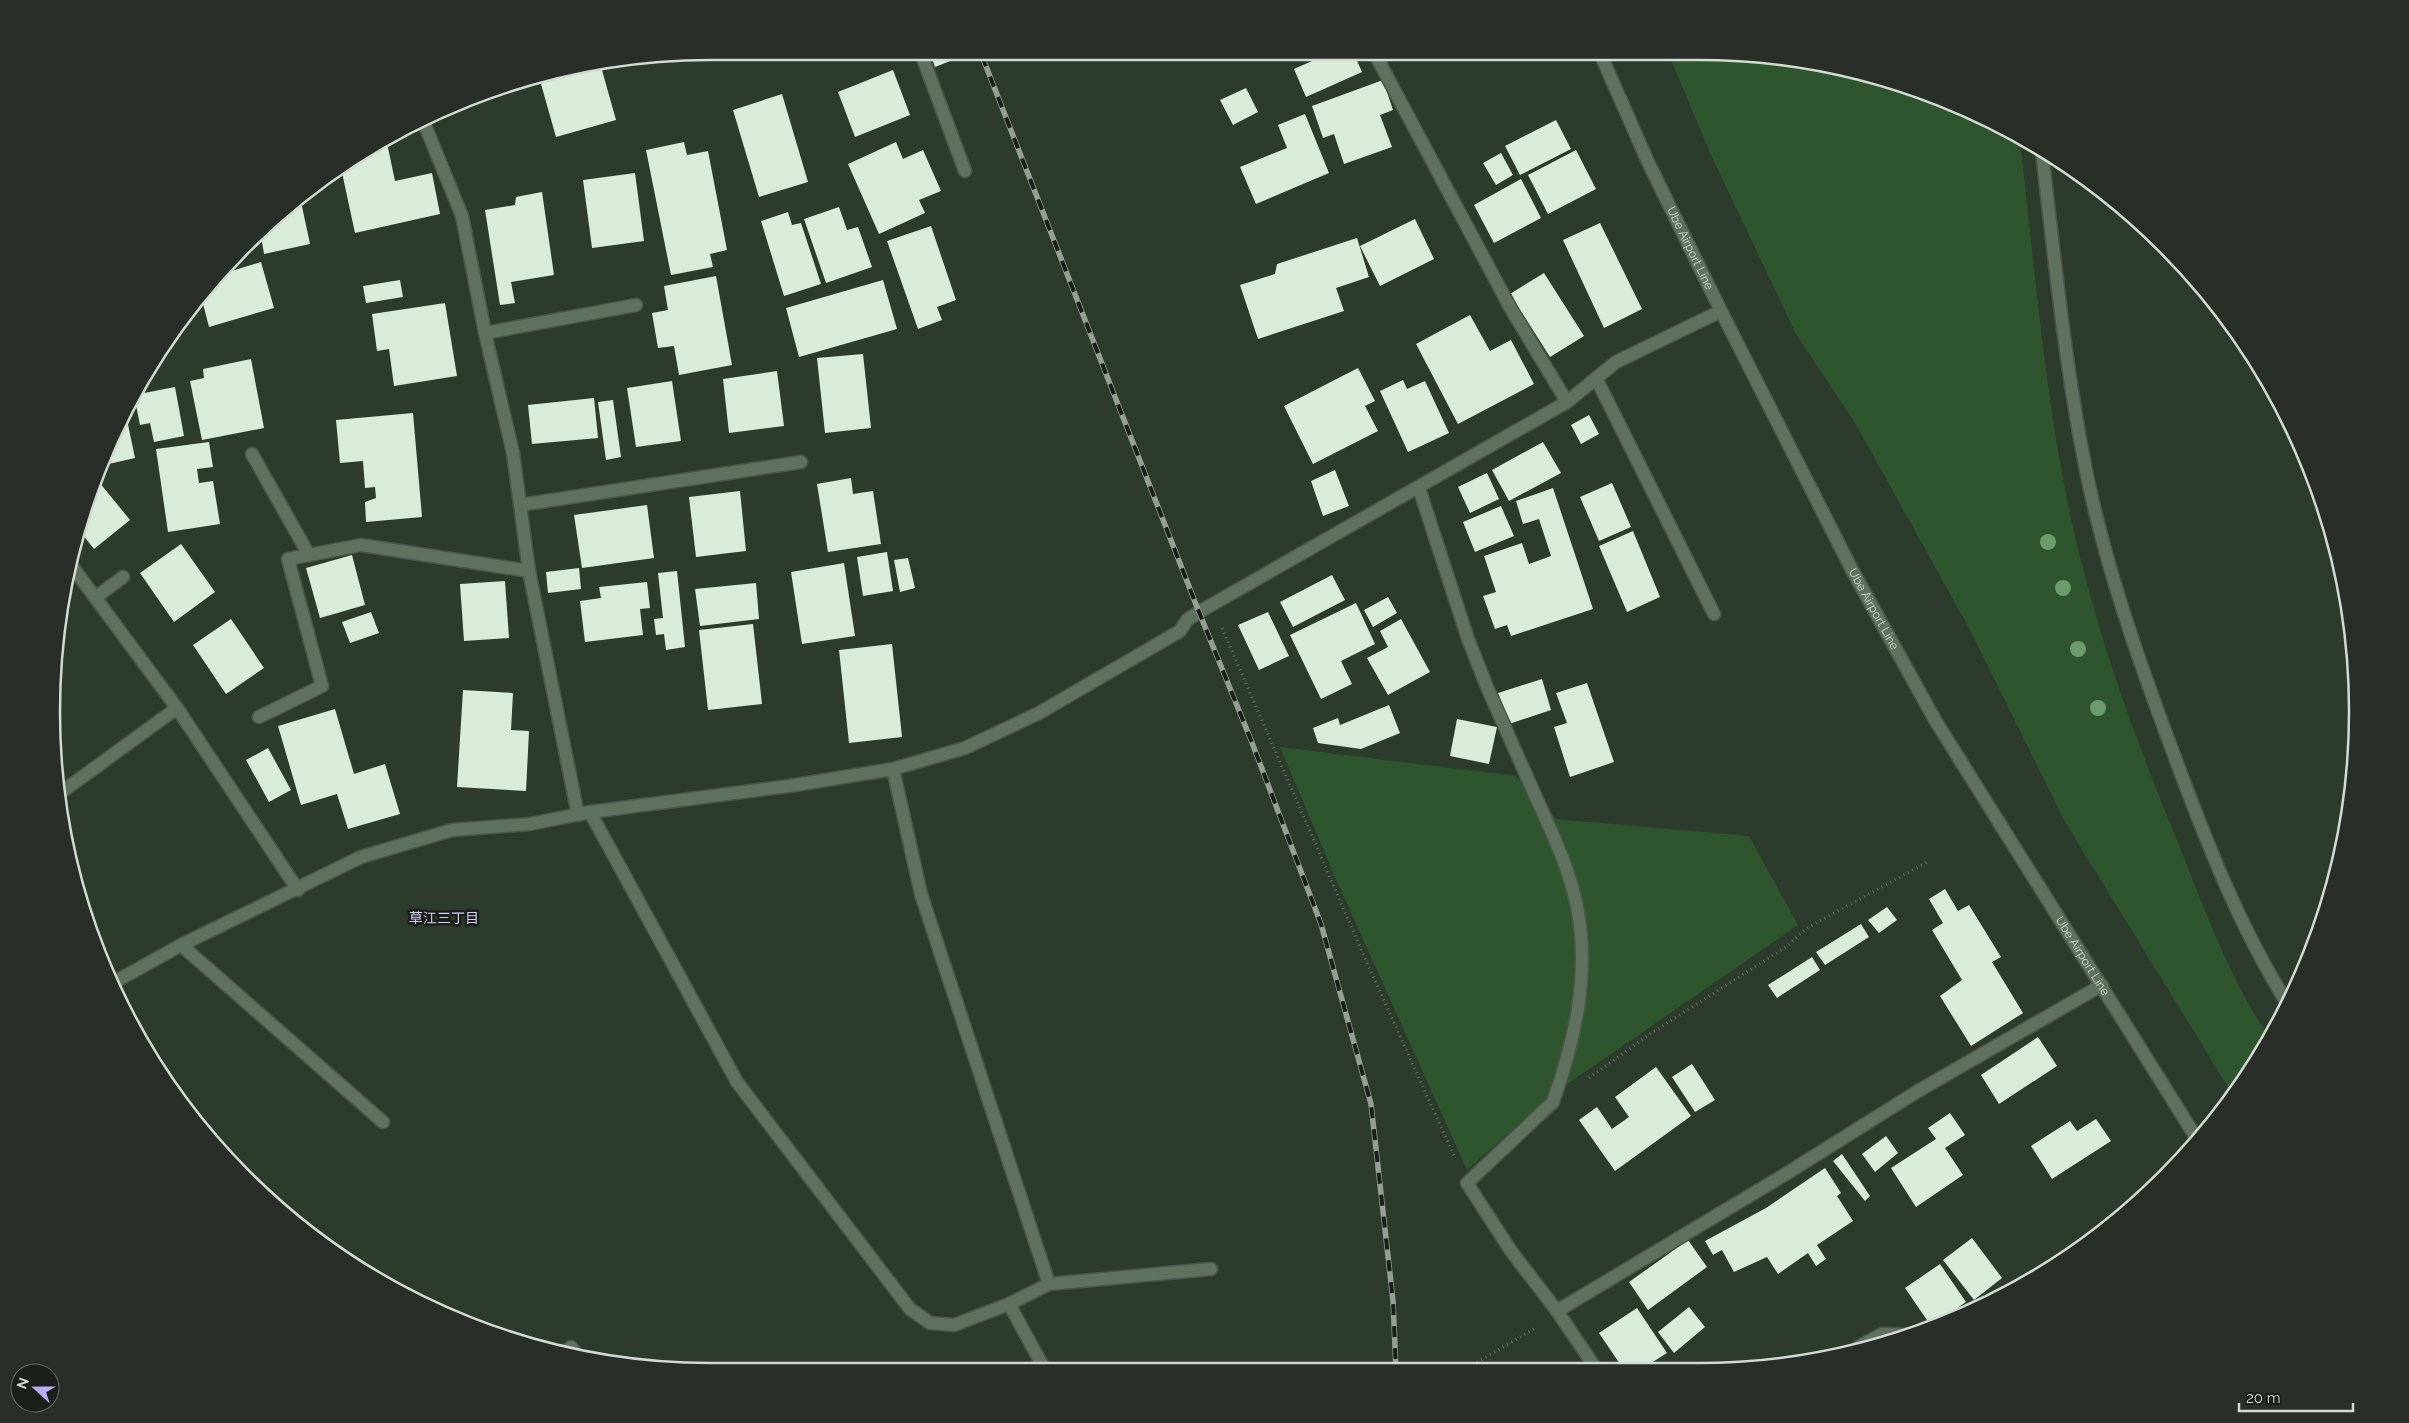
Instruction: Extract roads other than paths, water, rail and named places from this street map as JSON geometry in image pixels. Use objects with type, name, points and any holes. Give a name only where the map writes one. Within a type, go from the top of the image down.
[{"type":"street","points":[[923,60],[965,171]]},
{"type":"street","points":[[1379,60],[1511,309],[1566,402]]},
{"type":"street","name":"Ube Airport Line","points":[[1603,60],[1648,162],[1851,568],[1935,720],[2193,1133]]},
{"type":"street","points":[[425,126],[462,216],[485,333],[514,453],[529,571],[584,814],[737,1082],[910,1309],[930,1323],[954,1325],[1009,1304],[1050,1284],[1211,1269]]},
{"type":"street","points":[[2043,160],[2063,336],[2090,485],[2111,568],[2155,705],[2200,824],[2246,929],[2283,997]]},
{"type":"street","points":[[485,333],[636,305]]},
{"type":"street","points":[[118,980],[181,945],[298,890],[360,857],[452,830],[530,824],[584,814],[790,786],[892,769],[965,748],[1039,713],[1180,631],[1187,620],[1420,488],[1454,465],[1566,402],[1616,362],[1721,311]]},
{"type":"street","points":[[1596,378],[1714,614]]},
{"type":"street","points":[[252,454],[309,555]]},
{"type":"street","points":[[520,505],[801,462]]},
{"type":"street","points":[[1420,488],[1468,639],[1487,687],[1556,841],[1574,891],[1583,964],[1579,1008],[1573,1040],[1553,1102],[1467,1184],[1511,1251],[1557,1311],[1592,1363]]},
{"type":"street","points":[[259,717],[322,686],[288,559],[361,545],[529,571]]},
{"type":"street","points":[[76,571],[178,708],[298,890]]},
{"type":"street","points":[[96,597],[123,577]]},
{"type":"street","points":[[65,790],[178,708]]},
{"type":"street","points":[[892,769],[921,894],[1050,1284]]},
{"type":"street","points":[[181,945],[383,1122]]},
{"type":"street","points":[[1557,1311],[1918,1092],[2102,985]]},
{"type":"street","points":[[1009,1304],[1041,1363]]},
{"type":"street","points":[[1873,1339],[1882,1334],[1888,1334]]},
{"type":"railway","points":[[984,60],[1199,612],[1251,740],[1321,924],[1371,1104],[1393,1301],[1396,1363]]},
{"type":"district","name":"草江三丁目","points":[[444,918]]}]
